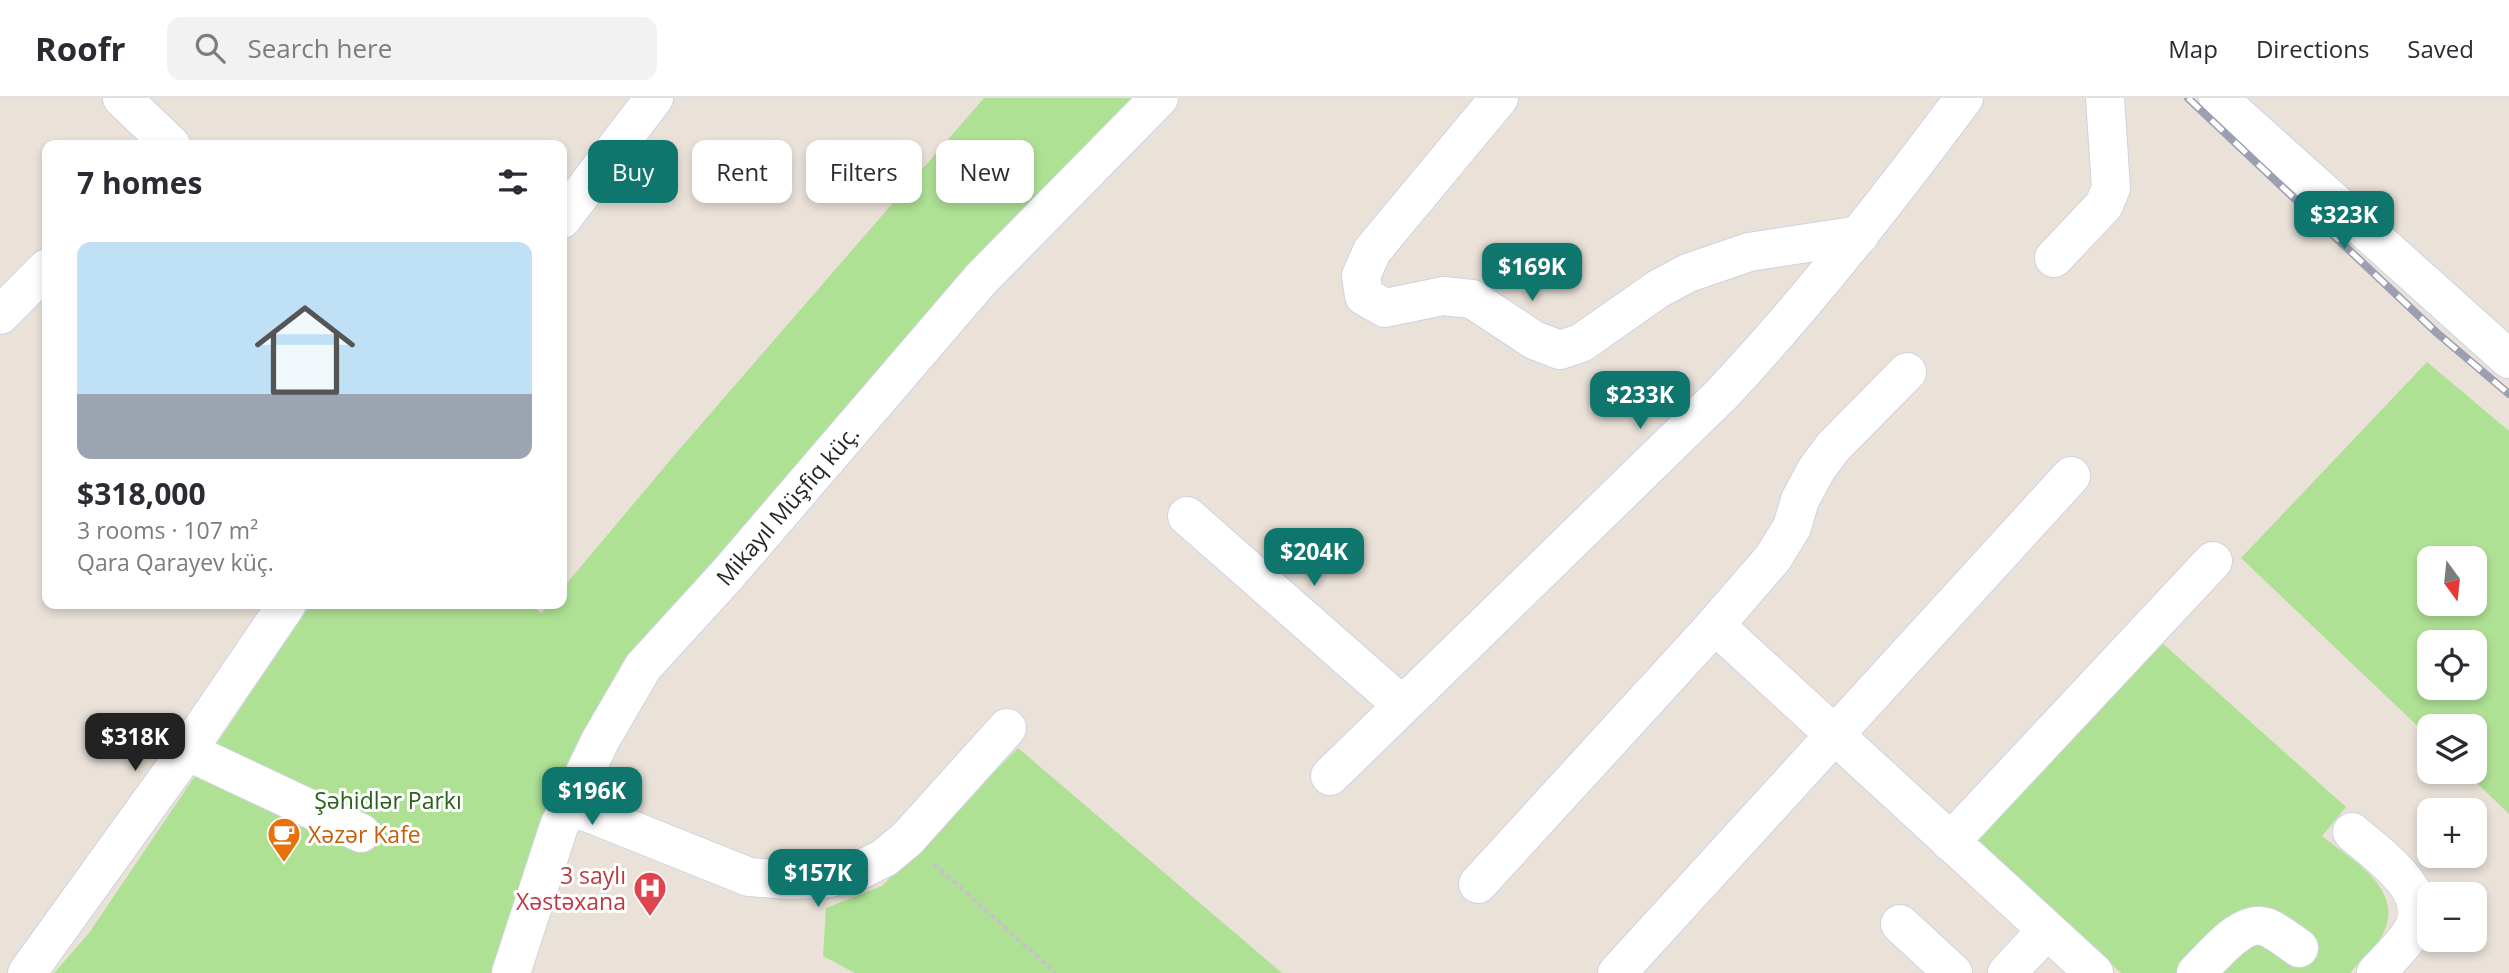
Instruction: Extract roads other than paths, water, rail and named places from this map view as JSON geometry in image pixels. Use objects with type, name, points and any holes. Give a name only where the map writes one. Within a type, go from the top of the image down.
[{"type":"street","points":[[122,98],[165,140]]},
{"type":"street","points":[[567,212],[654,98]]},
{"type":"street","name":"Mikayıl Müşfiq küç.","points":[[512,973],[559,826],[600,741],[643,667],[727,575],[981,279],[1159,98]]},
{"type":"street","points":[[1499,98],[1372,251],[1361,276],[1364,296],[1385,308],[1443,296],[1472,299],[1534,340],[1560,350],[1581,343],[1658,289],[1688,273],[1749,252],[1860,235]]},
{"type":"street","points":[[1330,776],[1721,394],[1792,316],[1860,235],[1964,98]]},
{"type":"street","points":[[2054,258],[2104,205],[2111,188],[2105,98]]},
{"type":"street","points":[[2218,98],[2509,359]]},
{"type":"street","points":[[0,315],[42,273]]},
{"type":"street","points":[[1478,884],[1773,558],[1791,527],[1800,500],[1816,470],[1833,447],[1907,372]]},
{"type":"street","points":[[1617,973],[2071,476]]},
{"type":"street","points":[[1187,516],[1402,705]]},
{"type":"street","points":[[1950,842],[2213,561]]},
{"type":"street","points":[[27,973],[187,751],[285,609]]},
{"type":"street","points":[[1715,625],[2094,973]]},
{"type":"street","points":[[569,805],[749,877],[826,879],[860,870],[884,858],[907,839],[1007,728]]},
{"type":"street","points":[[187,751],[361,833]]},
{"type":"street","points":[[2352,832],[2400,875],[2413,892],[2418,914],[2412,931],[2376,973]]},
{"type":"street","points":[[1900,924],[1954,973]]},
{"type":"street","points":[[2196,973],[2235,934],[2250,927],[2265,926],[2299,948]]},
{"type":"street","points":[[2007,973],[2047,930]]},
{"type":"railway","points":[[2188,98],[2437,333],[2509,394]]},
{"type":"place","name":"Xəzər Kafe","points":[[284,864]]},
{"type":"place","name":"3 saylı Xəstəxana","points":[[650,918]]},
{"type":"park label","name":"Şəhidlər Parkı","points":[[388,800]]}]
